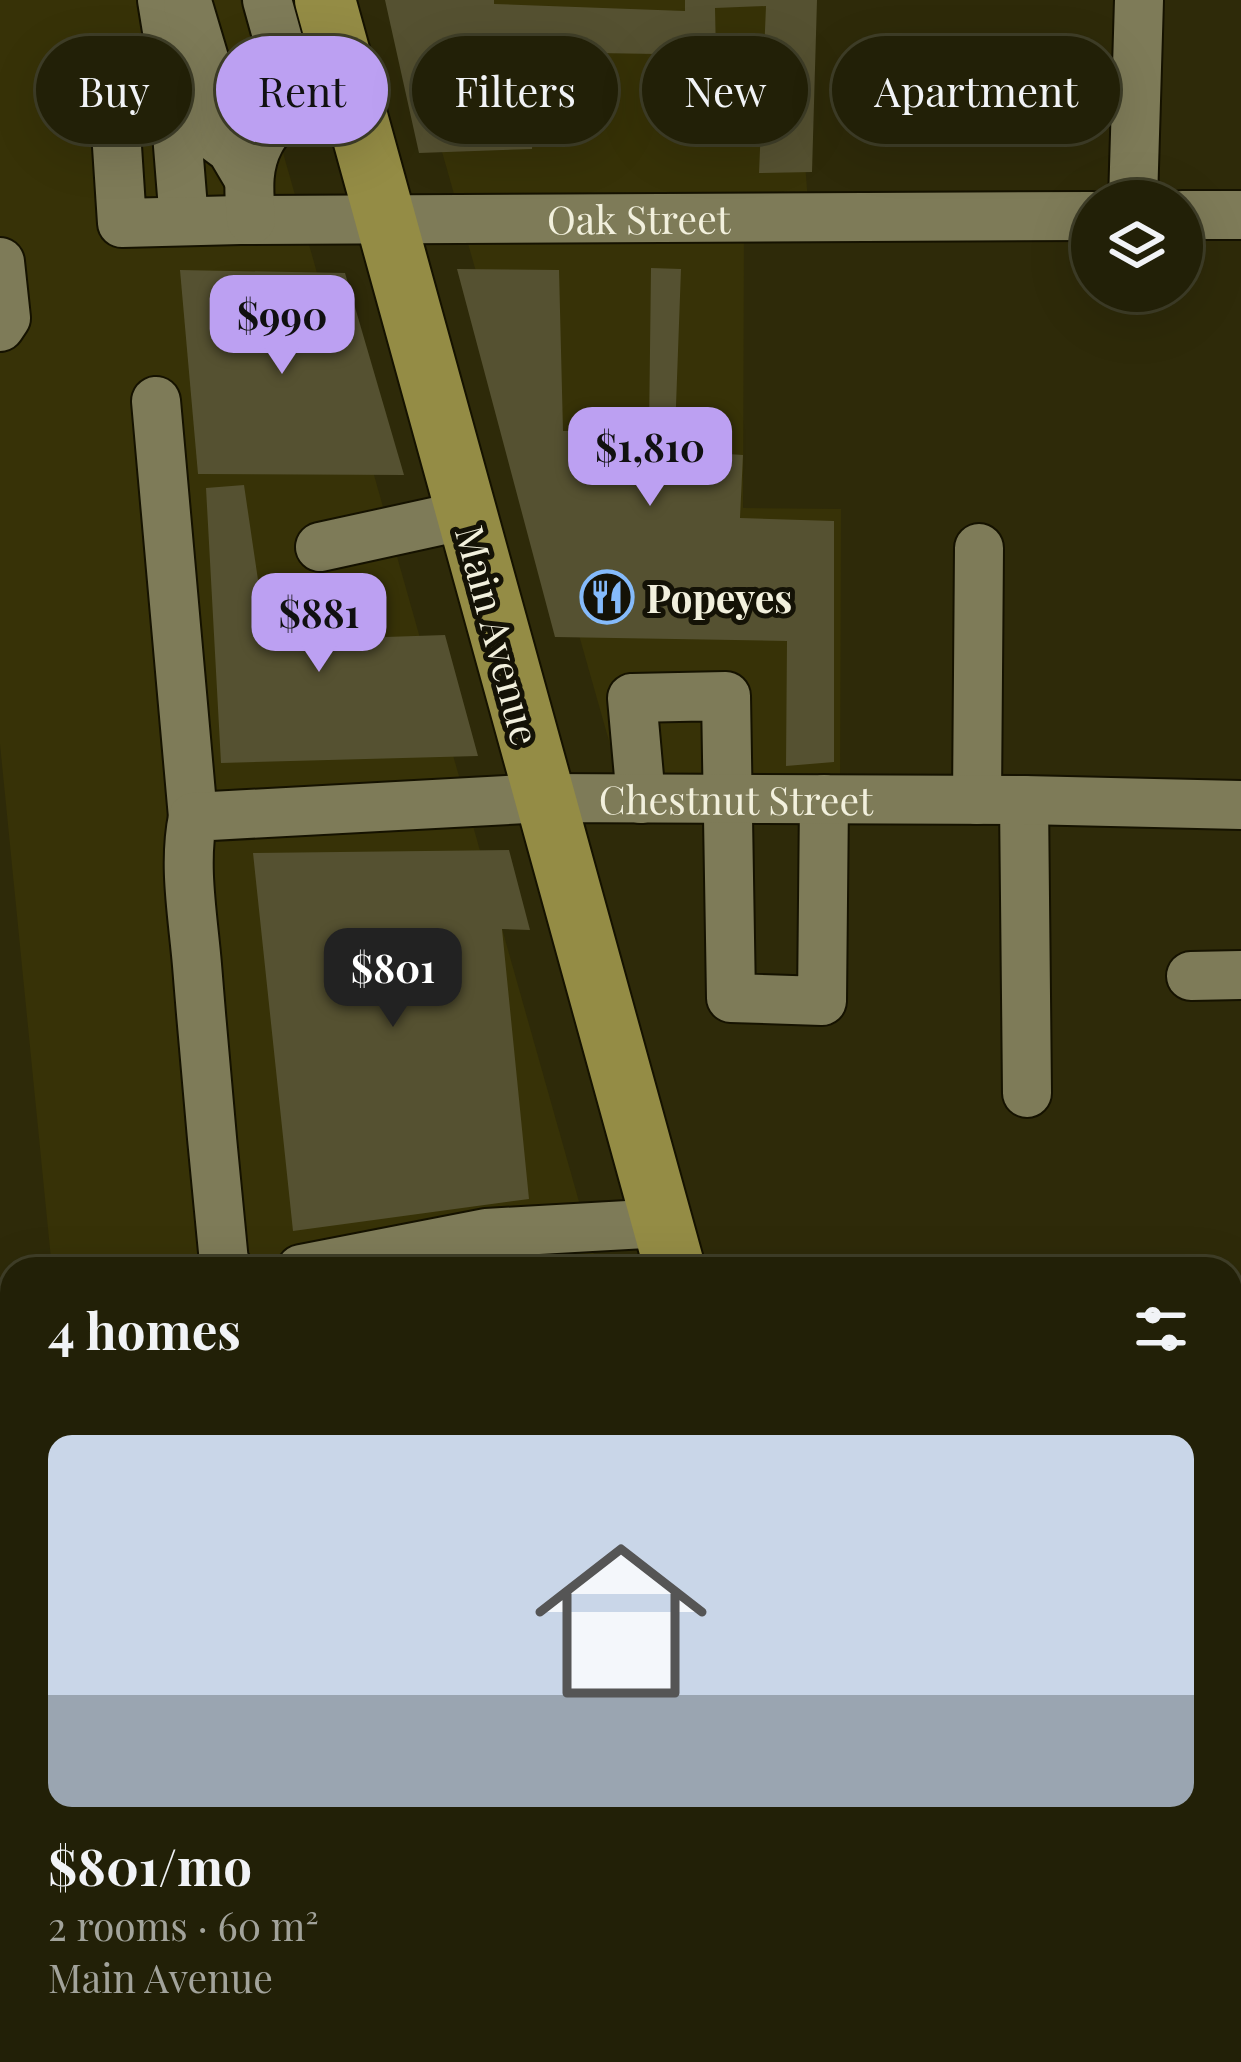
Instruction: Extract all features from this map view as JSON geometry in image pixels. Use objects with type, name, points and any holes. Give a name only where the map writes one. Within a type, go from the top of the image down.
[{"type":"main road","name":"Main Avenue","points":[[325,0],[669,1246]]},
{"type":"street","points":[[243,182],[260,140],[288,104],[292,90],[267,0]]},
{"type":"street","points":[[1134,180],[1139,0]]},
{"type":"street","points":[[170,1],[243,182]]},
{"type":"street","points":[[170,1],[173,36]]},
{"type":"street","points":[[192,118],[243,182]]},
{"type":"street","name":"Oak Street","points":[[118,144],[122,223],[184,221],[243,182],[385,220],[1071,216]]},
{"type":"street","points":[[178,144],[184,221]]},
{"type":"street","points":[[1203,215],[1241,215]]},
{"type":"street","points":[[0,262],[6,318],[0,326]]},
{"type":"street","points":[[156,401],[211,816],[188,843],[223,1257]]},
{"type":"street","points":[[320,547],[466,515]]},
{"type":"street","points":[[979,548],[1027,1093]]},
{"type":"street","points":[[641,799],[632,698],[726,696],[731,998],[822,1001],[824,800]]},
{"type":"street","name":"Chestnut Street","points":[[211,816],[544,798],[1241,805]]},
{"type":"street","points":[[1191,976],[1241,975]]},
{"type":"street","points":[[363,1257],[486,1233],[669,1246]]},
{"type":"shaded area","points":[[0,0],[240,0],[250,36],[216,36],[216,144],[281,144],[595,1257],[51,1257],[0,744]]},
{"type":"shaded area","points":[[399,0],[793,0],[796,36],[642,36],[642,144],[804,144],[809,216],[744,217],[743,508],[841,509],[840,807],[628,808],[440,144],[618,144],[618,36],[412,36],[412,46]]},
{"type":"building","points":[[385,0],[494,0],[494,4],[685,11],[685,0],[817,0],[812,172],[759,173],[760,144],[808,144],[808,36],[765,36],[766,6],[715,8],[716,36],[642,36],[642,54],[618,53],[618,36],[412,36],[412,122]]},
{"type":"building","points":[[417,144],[532,144],[532,149],[419,153]]},
{"type":"building","points":[[651,268],[681,269],[675,433],[699,435],[698,452],[743,455],[740,518],[834,521],[834,762],[786,766],[787,641],[555,637],[457,269],[559,270],[563,431],[649,430]]},
{"type":"building","points":[[180,270],[345,273],[404,475],[198,474]]},
{"type":"building","points":[[244,485],[267,641],[445,635],[478,756],[221,763],[206,488]]},
{"type":"building","points":[[509,850],[530,930],[502,929],[529,1199],[293,1231],[253,853]]},
{"type":"place","name":"Popeyes","points":[[607,597]]}]
